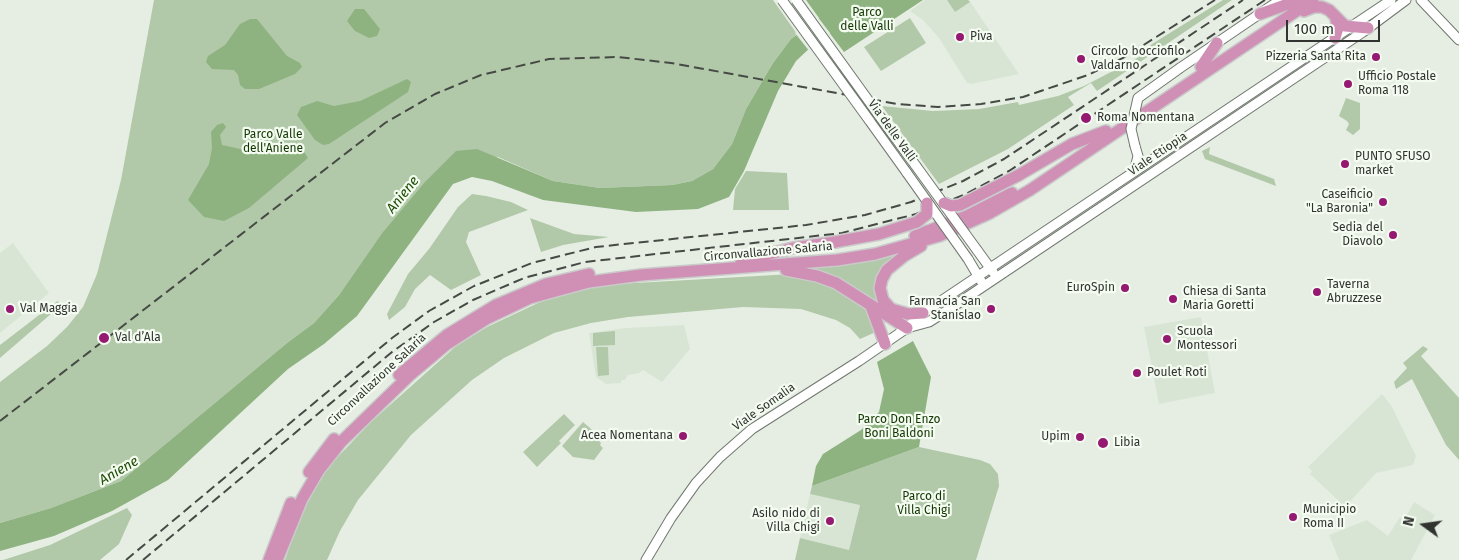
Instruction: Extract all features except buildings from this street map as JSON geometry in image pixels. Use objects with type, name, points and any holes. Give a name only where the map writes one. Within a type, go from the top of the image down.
[{"type":"highway","points":[[1260,14],[1299,0]]},
{"type":"highway","name":"Circonvallazione Salaria","points":[[269,560],[290,504],[328,445],[351,420],[402,372],[466,322],[518,294],[573,277],[631,268],[741,261],[857,250],[930,231],[967,216],[1010,194],[1299,0]]},
{"type":"highway","name":"Circonvallazione Salaria","points":[[277,560],[302,499],[319,470],[341,442],[410,376],[448,344],[486,319],[530,298],[589,282],[641,275],[768,267],[860,257],[939,236],[990,213],[1022,195],[1313,0]]},
{"type":"highway","points":[[1284,20],[1316,6],[1326,8],[1336,19],[1350,28],[1368,28]]},
{"type":"highway","points":[[1335,38],[1338,28],[1336,19]]},
{"type":"highway","points":[[1200,67],[1217,43]]},
{"type":"highway","points":[[944,203],[952,206],[960,205],[1019,175],[1072,144],[1106,131]]},
{"type":"highway","points":[[741,261],[793,248],[879,234],[920,221],[927,214],[927,203]]},
{"type":"highway","points":[[923,313],[908,314],[891,310],[881,294],[881,282],[885,273],[899,260],[939,236]]},
{"type":"highway","points":[[768,267],[826,279],[846,288],[907,328]]},
{"type":"highway","points":[[871,306],[885,344]]},
{"type":"main road","name":"Via delle Valli","points":[[782,0],[968,258],[982,282]]},
{"type":"main road","name":"Via delle Valli","points":[[796,0],[997,277]]},
{"type":"main road","name":"Viale Etiopia","points":[[982,282],[991,269],[1391,0]]},
{"type":"main road","name":"Viale Etiopia","points":[[982,282],[997,277],[1368,28],[1406,0]]},
{"type":"main road","points":[[1134,172],[1138,156],[1130,129],[1138,98],[1278,1]]},
{"type":"main road","points":[[1425,2],[1459,40]]},
{"type":"main road","name":"Viale Somalia","points":[[646,560],[680,504],[704,474],[732,446],[778,411],[885,344],[907,328],[923,313],[982,282]]},
{"type":"main road","name":"Viale Somalia","points":[[907,328],[933,320],[982,282]]},
{"type":"shaded area","points":[[806,0],[923,0],[844,52],[828,31],[796,61],[778,91],[744,171],[729,197],[698,209],[636,212],[543,200],[492,181],[472,177],[453,184],[357,316],[324,344],[288,369],[168,480],[112,511],[54,536],[0,551],[0,523],[51,508],[121,481],[287,343],[314,323],[339,295],[382,233],[423,184],[456,151],[477,149],[553,181],[600,188],[672,185],[692,181],[713,169],[732,144],[746,109],[773,63],[791,39],[819,18]]},
{"type":"shaded area","points":[[925,0],[969,0],[1019,74],[971,84],[967,83],[939,38],[923,20],[910,11]]},
{"type":"shaded area","points":[[355,9],[364,9],[380,29],[377,36],[369,38],[355,31],[347,21]]},
{"type":"shaded area","points":[[250,19],[257,19],[287,56],[300,63],[302,67],[295,74],[259,89],[245,89],[240,85],[238,75],[234,70],[212,69],[206,62],[208,56],[225,45],[240,24]]},
{"type":"shaded area","points":[[407,79],[411,82],[408,92],[329,144],[323,145],[315,140],[297,115],[301,107],[317,101],[334,106],[360,101]]},
{"type":"shaded area","points":[[223,123],[226,127],[220,135],[222,145],[254,152],[304,152],[308,158],[249,208],[224,221],[204,217],[188,200],[209,164],[212,148],[211,132],[217,125]]},
{"type":"shaded area","points":[[13,243],[49,293],[0,333],[0,253]]},
{"type":"shaded area","points":[[1201,317],[1215,393],[1159,404],[1144,327]]},
{"type":"shaded area","points":[[684,325],[690,349],[662,382],[643,370],[639,373],[628,375],[625,380],[621,380],[621,383],[606,384],[596,377],[589,333],[625,328]]},
{"type":"shaded area","name":"Parco Don Enzo Boni Baldoni","points":[[913,341],[931,377],[919,447],[812,486],[816,466],[823,454],[861,430],[879,412],[884,389],[877,362]]},
{"type":"shaded area","points":[[1382,394],[1391,405],[1416,456],[1413,465],[1376,473],[1347,505],[1342,504],[1310,474],[1312,471],[1308,467]]},
{"type":"shaded area","name":"Asilo nido di Villa Chigi","points":[[810,494],[860,504],[849,550],[800,538]]},
{"type":"shaded area","points":[[1414,502],[1435,515],[1411,560],[1339,560],[1329,535],[1367,520],[1388,536],[1400,517],[1404,520]]},
{"type":"green space","name":"Parco Valle dell'Aniene","points":[[154,0],[773,0],[797,34],[773,63],[746,109],[732,144],[713,169],[692,181],[672,185],[600,188],[553,181],[498,157],[423,184],[382,233],[339,295],[314,323],[287,343],[121,481],[51,508],[0,523],[0,382],[47,346],[67,327],[83,307],[97,274],[121,180]]},
{"type":"green space","points":[[947,0],[968,0],[970,2],[955,12]]},
{"type":"green space","points":[[1223,0],[1232,0],[1097,91],[1091,83],[1068,97],[1074,105],[1008,149],[939,184],[882,106],[933,111],[979,109],[1018,102],[1019,105],[1058,96],[1084,86],[1134,60],[1149,50],[1147,48],[1152,44]]},
{"type":"green space","points":[[910,18],[926,43],[881,71],[864,47]]},
{"type":"green space","points":[[1346,98],[1360,103],[1360,129],[1353,135],[1346,130],[1349,124],[1347,121],[1339,116]]},
{"type":"green space","points":[[1210,147],[1209,154],[1274,179],[1276,186],[1205,159],[1202,151]]},
{"type":"green space","points":[[746,171],[787,173],[789,210],[733,210],[735,189]]},
{"type":"green space","points":[[472,194],[511,202],[528,210],[469,232],[466,242],[481,275],[451,290],[430,275],[415,289],[405,307],[389,320],[387,314],[408,274],[429,249],[458,207]]},
{"type":"green space","points":[[530,218],[574,234],[609,237],[563,245],[541,252]]},
{"type":"green space","points":[[906,250],[886,267],[884,307],[801,269],[857,261]]},
{"type":"green space","points":[[792,274],[831,284],[869,307],[878,331],[860,339],[850,328],[836,320],[801,309],[743,307],[628,317],[591,323],[554,333],[504,358],[472,380],[411,435],[358,500],[340,531],[327,560],[285,560],[299,519],[319,481],[331,464],[372,421],[455,347],[487,327],[553,296],[601,285]]},
{"type":"green space","points":[[58,301],[61,306],[57,314],[52,313],[0,358],[0,345]]},
{"type":"green space","points":[[615,331],[615,345],[593,346],[593,333]]},
{"type":"green space","points":[[1423,346],[1428,349],[1421,356],[1459,398],[1459,460],[1446,445],[1412,379],[1396,389],[1394,382],[1407,368],[1403,363]]},
{"type":"green space","points":[[596,347],[608,347],[609,375],[598,376]]},
{"type":"green space","points":[[564,414],[575,425],[559,441],[561,443],[537,467],[523,452]]},
{"type":"green space","points":[[583,422],[597,434],[595,437],[603,448],[594,460],[573,457],[562,446]]},
{"type":"green space","name":"Parco di Villa Chigi","points":[[919,447],[980,460],[990,464],[998,474],[999,486],[976,560],[795,560],[800,538],[849,550],[860,505],[810,494],[812,486]]},
{"type":"green space","points":[[127,508],[132,515],[119,544],[100,560],[3,560],[50,545]]},
{"type":"pier","points":[[817,16],[830,33],[810,52],[795,33]]},
{"type":"railway","points":[[0,421],[385,123],[435,94],[481,75],[549,59],[618,57],[671,63],[897,104],[938,107],[981,104],[1023,97],[1088,75],[1123,58],[1215,0]]},
{"type":"railway","points":[[126,560],[392,338],[429,311],[474,286],[532,263],[596,247],[806,225],[865,215],[911,202],[963,181],[1004,159],[1243,0]]},
{"type":"railway","points":[[143,560],[392,352],[434,322],[473,300],[524,278],[585,262],[842,233],[916,214],[966,194],[1009,171],[1265,0]]},
{"type":"place","name":"Piva","points":[[960,37]]},
{"type":"place","name":"Pizzeria Santa Rita","points":[[1376,57]]},
{"type":"place","name":"Circolo bocciofilo Valdarno","points":[[1081,59]]},
{"type":"place","name":"Ufficio Postale Roma 118","points":[[1348,84]]},
{"type":"place","name":"Roma Nomentana","points":[[1086,118]]},
{"type":"place","name":"PUNTO SFUSO market","points":[[1345,164]]},
{"type":"place","name":"Caseificio \"La Baronia\"","points":[[1383,202]]},
{"type":"place","name":"Sedia del Diavolo","points":[[1393,235]]},
{"type":"place","name":"EuroSpin","points":[[1125,288]]},
{"type":"place","name":"Taverna Abruzzese","points":[[1317,292]]},
{"type":"place","name":"Chiesa di Santa Maria Goretti","points":[[1173,299]]},
{"type":"place","name":"Val Maggia","points":[[10,309]]},
{"type":"place","name":"Farmacia San Stanislao","points":[[991,309]]},
{"type":"place","name":"Val d’Ala","points":[[104,338]]},
{"type":"place","name":"Scuola Montessori","points":[[1167,339]]},
{"type":"place","name":"Poulet Roti","points":[[1137,373]]},
{"type":"place","name":"Acea Nomentana","points":[[683,436]]},
{"type":"place","name":"Upim","points":[[1080,437]]},
{"type":"place","name":"Libia","points":[[1103,443]]},
{"type":"place","name":"Municipio Roma II","points":[[1293,517]]},
{"type":"place","name":"Asilo nido di Villa Chigi","points":[[830,521]]},
{"type":"park label","name":"Parco delle Valli","points":[[867,20]]},
{"type":"water label","name":"Aniene","points":[[403,195]]},
{"type":"water label","name":"Aniene","points":[[119,471]]}]
